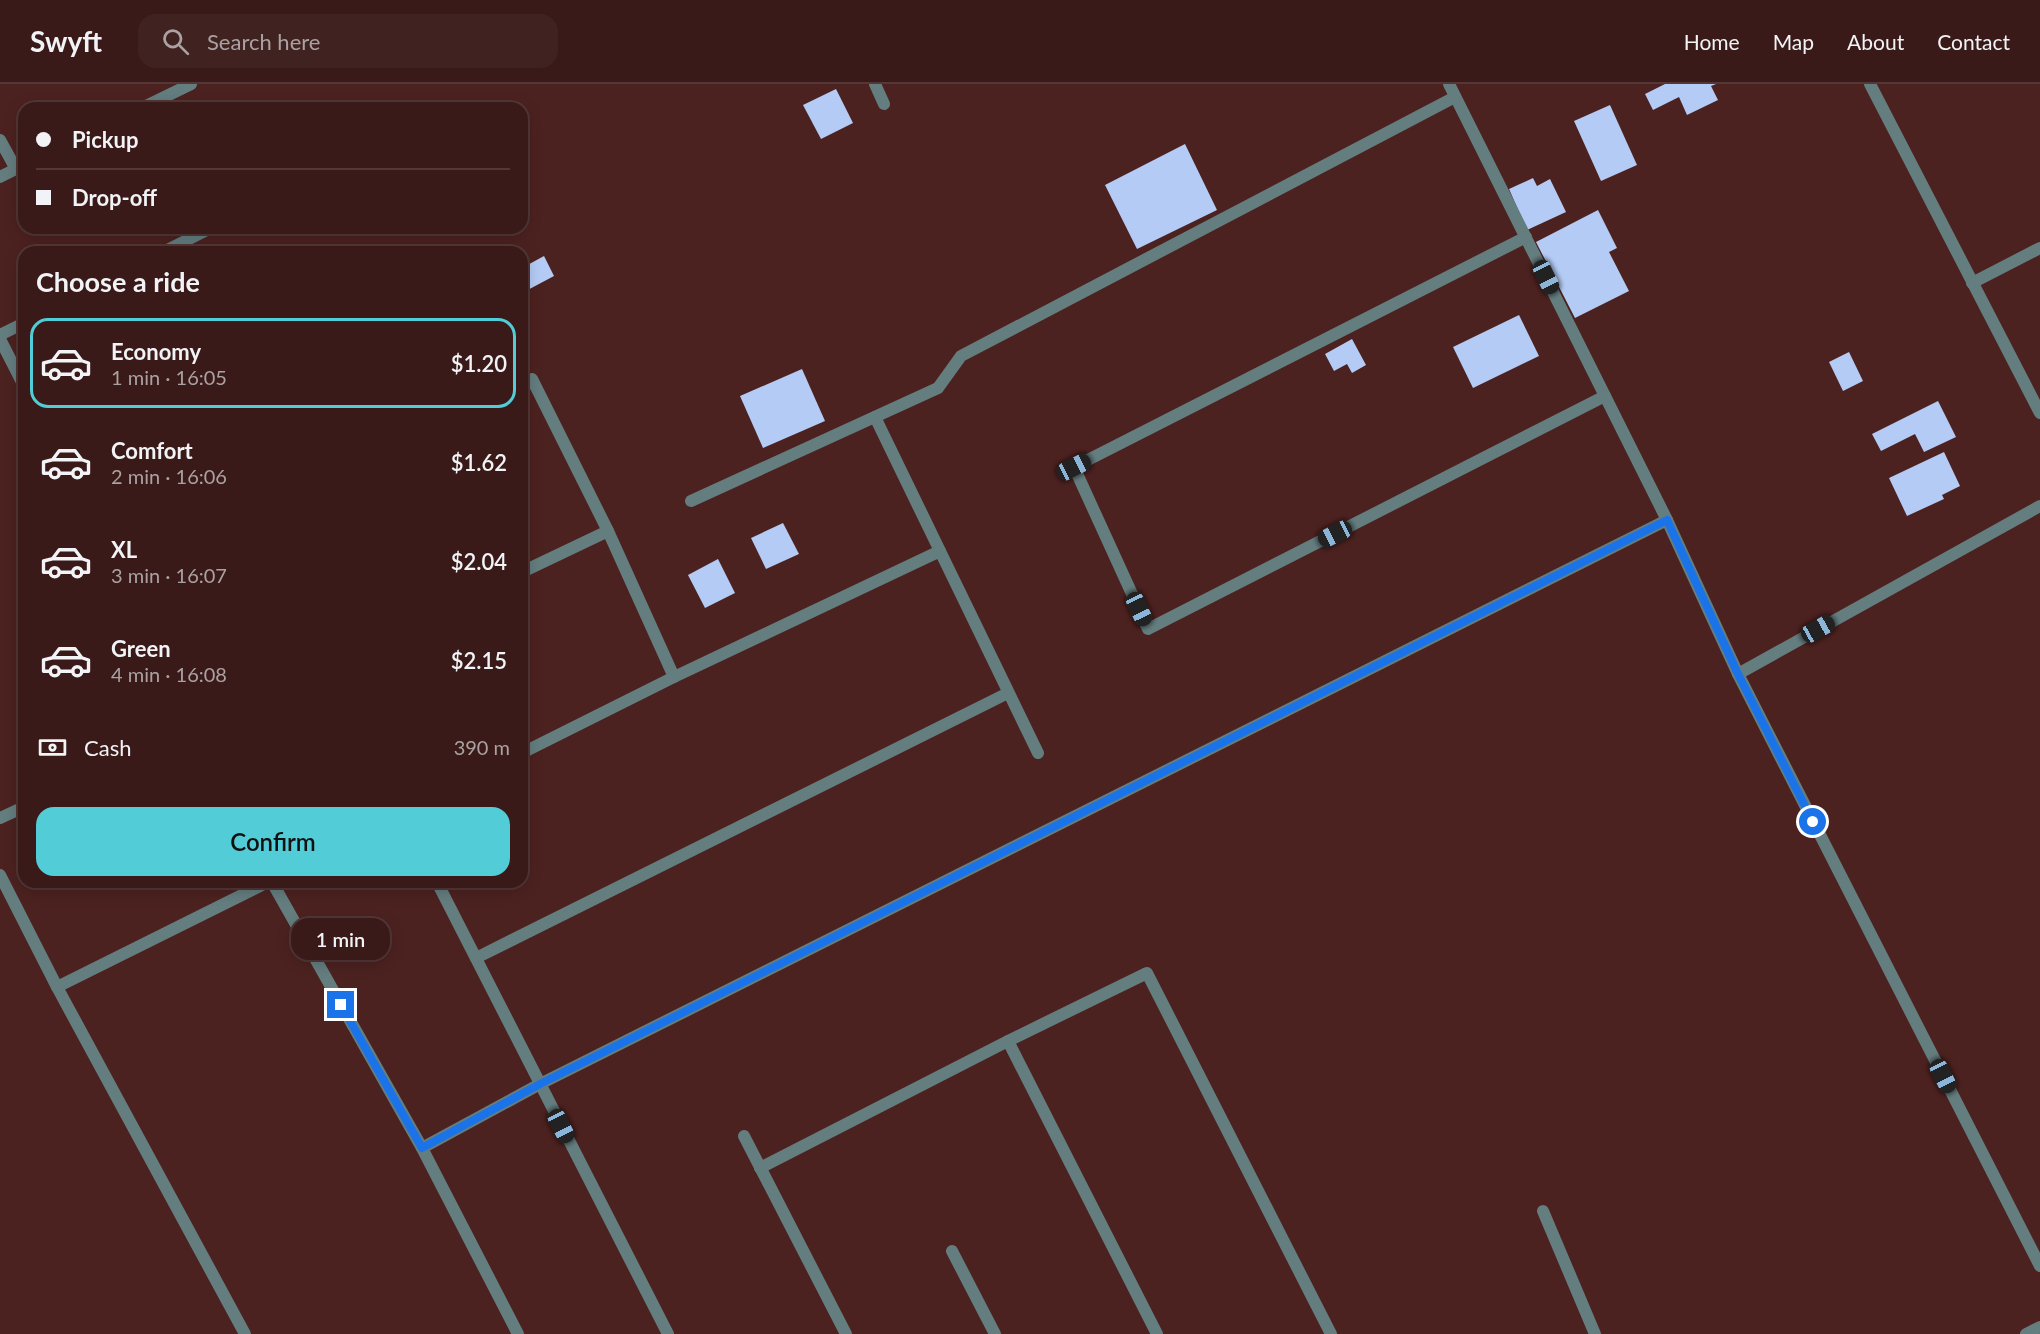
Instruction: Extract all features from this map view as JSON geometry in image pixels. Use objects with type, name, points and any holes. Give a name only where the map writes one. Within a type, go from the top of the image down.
[{"type":"street","points":[[154,102],[191,84]]},
{"type":"street","points":[[875,84],[884,104]]},
{"type":"street","points":[[1449,84],[1667,520],[1738,674],[2040,1266]]},
{"type":"street","points":[[1870,84],[2040,412]]},
{"type":"street","points":[[691,501],[938,388],[961,356],[1455,97]]},
{"type":"street","points":[[0,140],[18,164]]},
{"type":"street","points":[[0,177],[18,168]]},
{"type":"street","points":[[176,246],[199,234]]},
{"type":"street","points":[[1526,237],[1074,467],[1148,629],[1605,396]]},
{"type":"street","points":[[1972,283],[2040,248]]},
{"type":"street","points":[[18,326],[0,337],[18,374]]},
{"type":"street","points":[[528,381],[532,379],[608,531],[674,677]]},
{"type":"street","points":[[875,417],[1038,753]]},
{"type":"street","points":[[1738,674],[2040,506]]},
{"type":"street","points":[[422,1148],[540,1084],[1667,520]]},
{"type":"street","points":[[528,569],[608,531]]},
{"type":"street","points":[[528,750],[674,677],[940,550]]},
{"type":"street","points":[[476,958],[1008,693]]},
{"type":"street","points":[[0,818],[18,810]]},
{"type":"street","points":[[0,875],[57,987],[245,1334]]},
{"type":"street","points":[[57,987],[258,888]]},
{"type":"street","points":[[273,888],[422,1148],[518,1334]]},
{"type":"street","points":[[440,888],[668,1334]]},
{"type":"street","points":[[760,1168],[1008,1041],[1147,973],[1331,1334]]},
{"type":"street","points":[[1008,1041],[1157,1334]]},
{"type":"street","points":[[744,1136],[846,1334]]},
{"type":"street","points":[[1543,1211],[1595,1334]]},
{"type":"street","points":[[952,1251],[995,1334]]},
{"type":"street","points":[[2026,1334],[2040,1327]]},
{"type":"building","points":[[1665,84],[1716,84],[1711,86],[1718,100],[1687,115],[1679,97],[1653,110],[1645,94]]},
{"type":"building","points":[[836,89],[853,123],[821,139],[803,105]]},
{"type":"building","points":[[1610,105],[1637,165],[1601,181],[1574,121]]},
{"type":"building","points":[[1185,144],[1217,210],[1137,249],[1105,185]]},
{"type":"building","points":[[1533,178],[1537,186],[1550,179],[1566,212],[1527,230],[1509,189]]},
{"type":"building","points":[[1598,210],[1617,248],[1609,252],[1629,291],[1575,318],[1536,242]]},
{"type":"building","points":[[544,256],[554,276],[528,290],[528,265]]},
{"type":"building","points":[[1519,315],[1539,356],[1473,388],[1453,347]]},
{"type":"building","points":[[1352,339],[1366,365],[1352,373],[1347,364],[1334,371],[1325,354]]},
{"type":"building","points":[[1849,352],[1863,381],[1843,391],[1829,362]]},
{"type":"building","points":[[802,369],[825,421],[763,448],[740,396]]},
{"type":"building","points":[[1938,401],[1956,437],[1924,452],[1915,434],[1881,451],[1872,434]]},
{"type":"building","points":[[1944,452],[1960,486],[1942,495],[1944,499],[1907,516],[1889,478]]},
{"type":"building","points":[[783,523],[799,554],[766,569],[751,538]]},
{"type":"building","points":[[718,559],[735,593],[705,608],[688,575]]},
{"type":"route","points":[[341,1005],[422,1148],[540,1084],[1667,520],[1738,674],[1813,822]]}]
